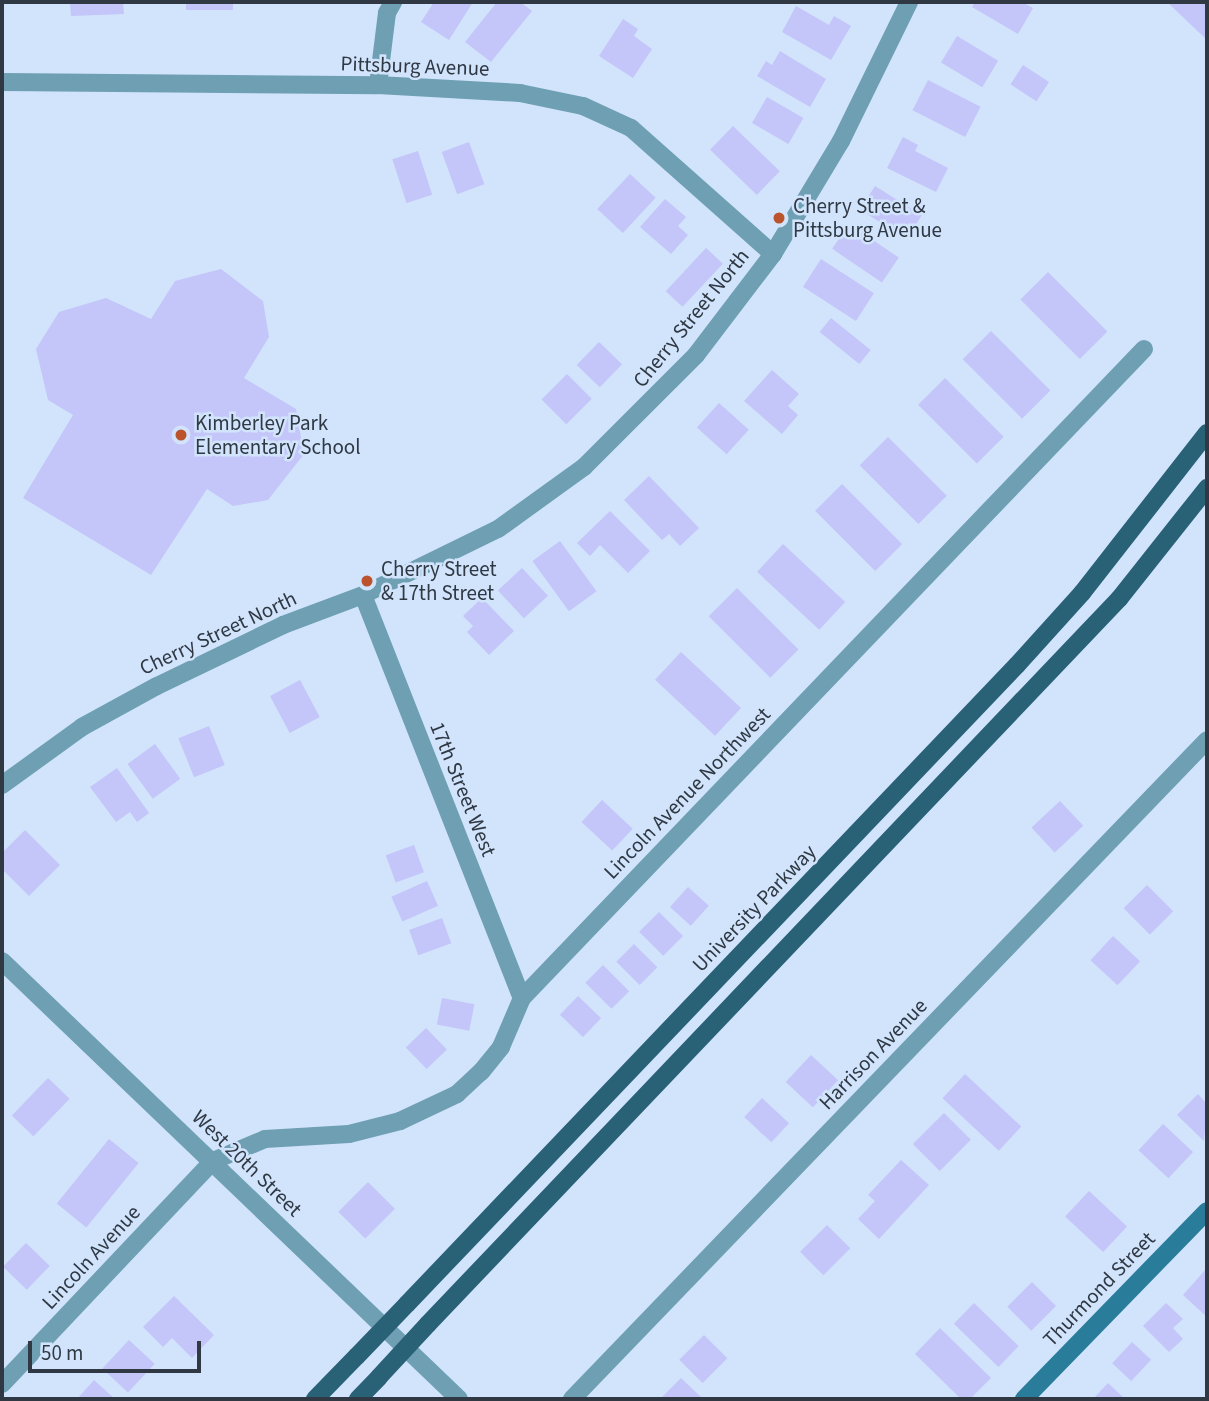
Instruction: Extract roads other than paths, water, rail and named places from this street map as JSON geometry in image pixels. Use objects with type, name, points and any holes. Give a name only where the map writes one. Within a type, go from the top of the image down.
[{"type":"main road","name":"University Parkway","points":[[315,1399],[1017,665],[1082,593],[1207,433]]},
{"type":"main road","points":[[358,1399],[1119,599],[1207,488]]},
{"type":"street","points":[[378,85],[387,13],[393,2]]},
{"type":"street","name":"Cherry Street North","points":[[2,785],[82,727],[157,686],[283,625],[363,596],[498,529],[584,467],[646,410],[696,355],[772,254],[841,141],[909,2]]},
{"type":"street","name":"Pittsburg Avenue","points":[[2,82],[378,85],[520,93],[612,117],[672,160],[772,254]]},
{"type":"street","name":"Lincoln Avenue Northwest","points":[[213,1161],[265,1139],[349,1134],[430,1109],[457,1094],[488,1064],[501,1047],[522,998],[1144,349]]},
{"type":"street","name":"17th Street West","points":[[363,596],[522,998]]},
{"type":"street","name":"Harrison Avenue","points":[[572,1399],[1207,740]]},
{"type":"street","name":"West 20th Street","points":[[2,961],[459,1399]]},
{"type":"street","name":"Lincoln Avenue","points":[[2,1384],[213,1161]]},
{"type":"street","name":"Thurmond Street","points":[[1024,1399],[1207,1211]]},
{"type":"place","name":"Cherry Street & Pittsburg Avenue","points":[[779,218]]},
{"type":"place","name":"Kimberley Park Elementary School","points":[[181,435]]},
{"type":"place","name":"Cherry Street & 17th Street","points":[[367,581]]}]
